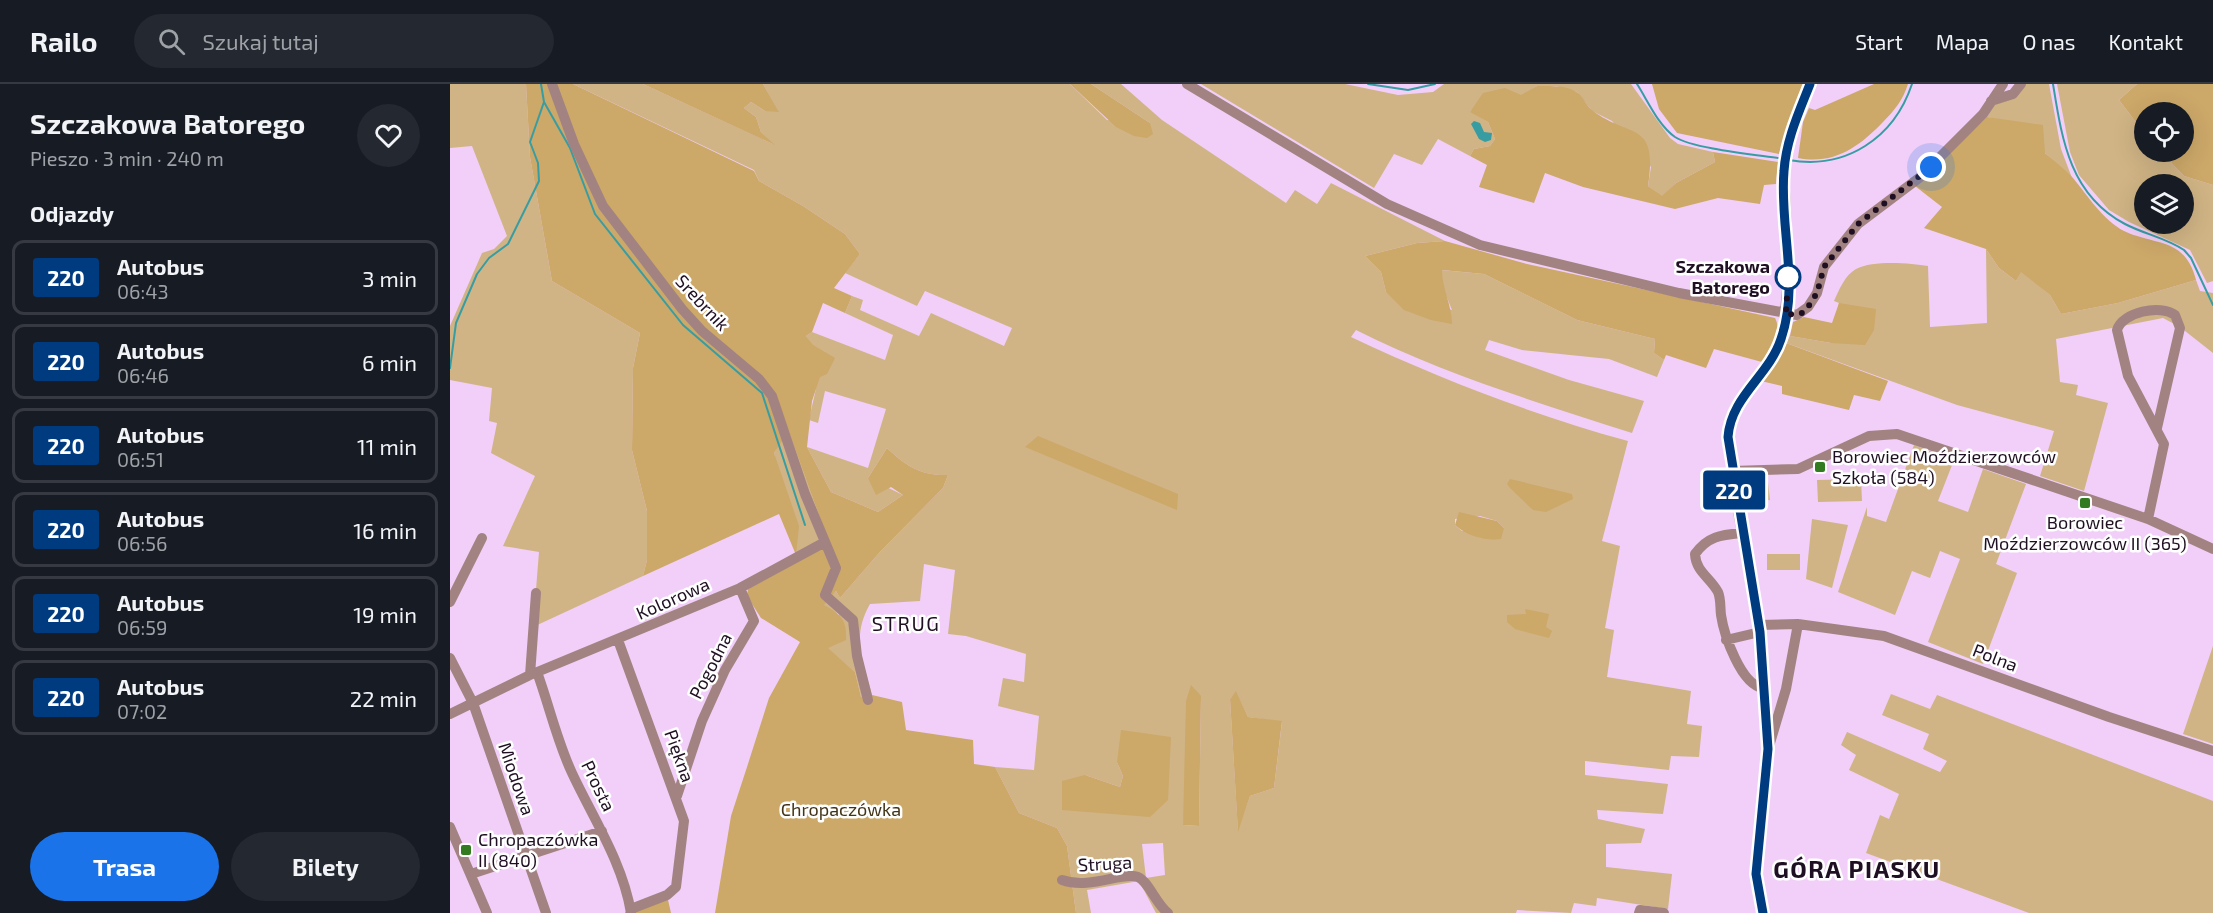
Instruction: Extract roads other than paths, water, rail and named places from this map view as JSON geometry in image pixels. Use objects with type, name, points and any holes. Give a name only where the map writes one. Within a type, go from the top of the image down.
[{"type":"street","name":"Srebrnik","points":[[552,84],[574,144],[603,206],[682,309],[702,331],[759,379],[772,396],[805,494],[836,568],[825,595],[853,620],[857,656],[867,700]]},
{"type":"street","points":[[1187,84],[1387,204],[1463,239],[1515,256],[1786,315],[1802,313],[1808,307],[1817,293],[1824,267],[1858,224],[1919,178],[1983,114],[2003,84]]},
{"type":"street","points":[[1763,913],[1756,874],[1768,749],[1759,628],[1728,437],[1731,417],[1776,349],[1786,315],[1789,250],[1784,171],[1787,151],[1810,84]]},
{"type":"street","points":[[1991,101],[2013,94],[2021,84]]},
{"type":"street","points":[[2148,519],[2164,444],[2128,376],[2118,330],[2119,322],[2124,318],[2153,310],[2170,312],[2178,320],[2180,328],[2157,428]]},
{"type":"street","points":[[1732,471],[1798,469],[1869,436],[1886,433],[1918,440],[2148,519],[2213,549]]},
{"type":"street","points":[[1742,533],[1717,535],[1695,554],[1701,572],[1720,598],[1726,640],[1746,674],[1757,687],[1763,688]]},
{"type":"street","points":[[450,602],[482,538]]},
{"type":"street","name":"Kolorowa","points":[[450,714],[534,674],[740,588],[825,542]]},
{"type":"street","name":"Pogodna","points":[[677,796],[706,711],[725,670],[754,621],[740,588]]},
{"type":"street","points":[[534,674],[536,593]]},
{"type":"street","points":[[1768,749],[1786,689],[1798,624]]},
{"type":"street","name":"Polna","points":[[1726,640],[1759,628],[1798,624],[1865,631],[1911,644],[2109,717],[2213,751]]},
{"type":"street","name":"Piękna","points":[[618,640],[677,796],[684,821],[676,887],[667,895],[631,911]]},
{"type":"street","name":"Miodowa","points":[[450,658],[473,703],[546,913]]},
{"type":"street","name":"Prosta","points":[[534,674],[571,770],[602,831],[631,911]]},
{"type":"street","points":[[450,826],[487,913]]},
{"type":"street","points":[[471,874],[602,831]]},
{"type":"street","name":"Struga","points":[[1062,880],[1085,885],[1134,876],[1143,881],[1157,903],[1168,913]]},
{"type":"street","points":[[1639,913],[1640,910],[1664,913]]},
{"type":"waterway","points":[[541,84],[544,102],[570,148],[595,214],[683,325],[762,393],[805,525]]},
{"type":"waterway","points":[[1368,84],[1408,90],[1435,84]]},
{"type":"waterway","points":[[1637,84],[1658,119],[1675,137],[1696,145],[1784,159]]},
{"type":"waterway","points":[[1789,160],[1810,162],[1830,160],[1848,155],[1865,146],[1893,120],[1912,84]]},
{"type":"waterway","points":[[2053,84],[2065,145],[2080,182],[2106,212],[2125,224],[2184,250],[2191,258],[2213,305]]},
{"type":"waterway","points":[[450,368],[456,323],[477,274],[489,258],[508,244],[539,181],[538,163],[530,142],[544,102]]},
{"type":"place","name":"Szczakowa Batorego","points":[[1788,277]]},
{"type":"place","name":"Borowiec Moździerzowców Szkoła (584)","points":[[1820,467]]},
{"type":"place","name":"Borowiec Moździerzowców II (365)","points":[[2085,503]]},
{"type":"place","name":"Chropaczówka II (840)","points":[[466,850]]},
{"type":"district","name":"STRUG","points":[[906,624]]},
{"type":"district","name":"GÓRA PIASKU","points":[[1857,870]]},
{"type":"park label","name":"Chropaczówka","points":[[841,810]]}]
